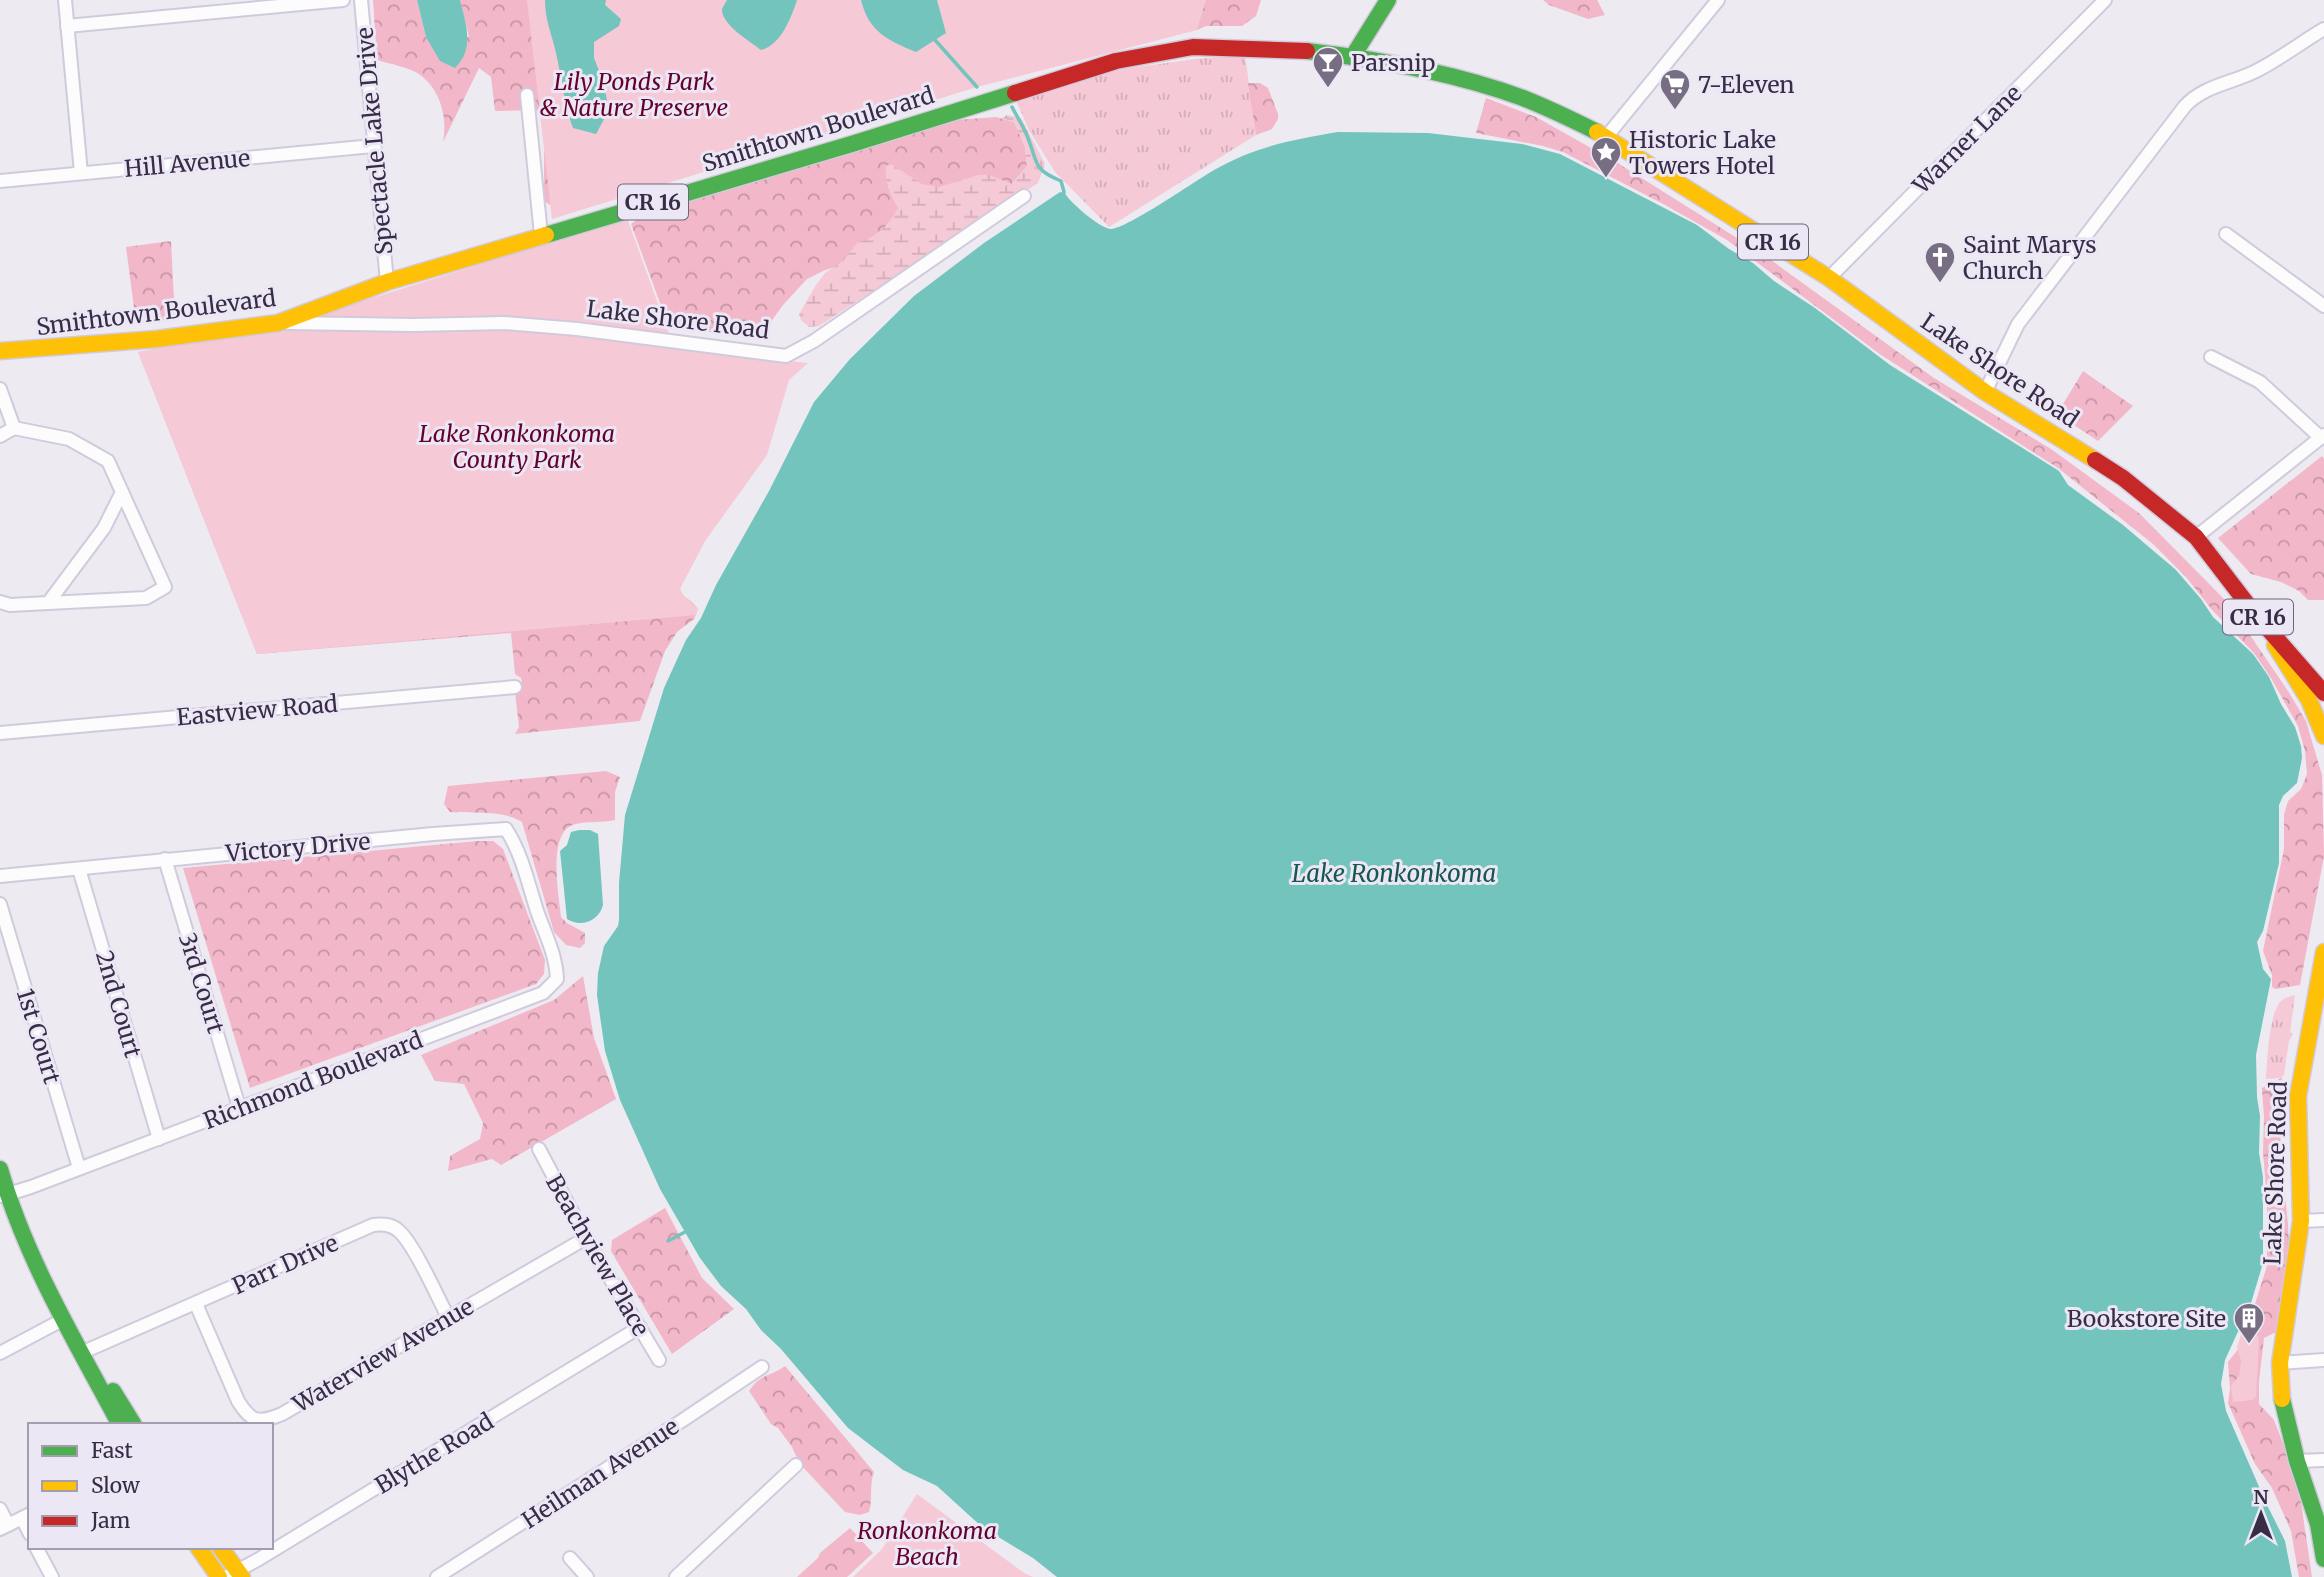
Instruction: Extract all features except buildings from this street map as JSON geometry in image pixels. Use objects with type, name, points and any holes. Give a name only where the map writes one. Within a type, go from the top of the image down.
[{"type":"main road","points":[[1353,56],[1388,0]]},
{"type":"main road","name":"Smithtown Boulevard","points":[[0,351],[157,339],[278,323],[387,282],[855,143],[993,98],[1116,61],[1193,47],[1290,49],[1353,56],[1482,84],[1525,99],[1606,136]]},
{"type":"main road","name":"Lake Shore Road","points":[[1606,136],[1829,278],[1985,392],[2123,478],[2196,537],[2255,614],[2324,693]]},
{"type":"main road","points":[[2255,614],[2309,700],[2324,736]]},
{"type":"main road","name":"Lake Shore Road","points":[[2324,952],[2298,1096],[2301,1221],[2280,1363],[2280,1391],[2297,1461],[2318,1524],[2324,1559]]},
{"type":"main road","points":[[0,1169],[3,1196],[119,1423]]},
{"type":"main road","points":[[81,1353],[101,1369],[134,1423]]},
{"type":"main road","points":[[199,1549],[219,1577]]},
{"type":"main road","points":[[221,1549],[235,1575]]},
{"type":"street","points":[[65,0],[81,173]]},
{"type":"street","points":[[67,26],[343,0]]},
{"type":"street","name":"Spectacle Lake Drive","points":[[361,0],[387,282]]},
{"type":"street","points":[[1606,136],[1718,0]]},
{"type":"street","name":"Warner Lane","points":[[1829,278],[2105,0]]},
{"type":"street","points":[[1985,392],[2018,324],[2185,106],[2210,88],[2243,78],[2260,69],[2324,29]]},
{"type":"street","points":[[527,96],[541,235]]},
{"type":"street","name":"Hill Avenue","points":[[0,181],[373,146]]},
{"type":"street","name":"Lake Shore Road","points":[[278,323],[504,323],[786,356],[814,341],[1024,196]]},
{"type":"street","points":[[2226,234],[2324,306]]},
{"type":"street","points":[[2196,537],[2322,436],[2260,382],[2211,358]]},
{"type":"street","points":[[0,389],[14,428]]},
{"type":"street","points":[[0,436],[14,428],[69,439],[108,461],[165,587],[146,598],[10,606],[0,602]]},
{"type":"street","points":[[48,603],[104,528],[122,492]]},
{"type":"street","name":"Eastview Road","points":[[0,733],[515,687]]},
{"type":"street","name":"Victory Drive","points":[[0,876],[506,829],[515,843],[538,914]]},
{"type":"street","name":"3rd Court","points":[[165,859],[239,1107]]},
{"type":"street","name":"2nd Court","points":[[79,869],[159,1139]]},
{"type":"street","name":"1st Court","points":[[0,904],[79,1168]]},
{"type":"street","name":"Richmond Boulevard","points":[[3,1196],[543,993],[558,979],[556,961],[538,914]]},
{"type":"street","name":"Beachview Place","points":[[538,1149],[586,1238],[659,1360]]},
{"type":"street","points":[[2301,1221],[2324,1220]]},
{"type":"street","name":"Parr Drive","points":[[81,1353],[373,1225],[387,1224],[398,1230],[448,1317]]},
{"type":"street","name":"Waterview Avenue","points":[[197,1304],[246,1414],[256,1420],[269,1419],[282,1414],[586,1238]]},
{"type":"street","points":[[0,1353],[64,1319]]},
{"type":"street","name":"Blythe Road","points":[[235,1575],[640,1327]]},
{"type":"street","points":[[2280,1363],[2324,1360]]},
{"type":"street","name":"Heilman Avenue","points":[[437,1577],[762,1367]]},
{"type":"street","points":[[2297,1461],[2324,1460]]},
{"type":"street","points":[[676,1577],[796,1465]]},
{"type":"street","points":[[0,1509],[4,1527],[26,1516]]},
{"type":"street","points":[[38,1549],[52,1577]]},
{"type":"street","points":[[570,1558],[587,1577]]},
{"type":"green space","points":[[373,0],[417,0],[426,37],[469,37],[460,0],[539,0],[560,210],[545,202],[544,118],[536,110],[495,111],[491,77],[479,68],[443,142],[443,113],[432,87],[415,72],[377,60]]},
{"type":"green space","name":"Lily Ponds Park & Nature Preserve","points":[[527,0],[1206,0],[1197,30],[977,87],[552,219]]},
{"type":"green space","points":[[1081,0],[1261,0],[1256,16],[1242,26],[1206,26],[1197,30],[1173,27]]},
{"type":"green space","points":[[1543,0],[1597,0],[1605,15],[1588,19],[1549,5]]},
{"type":"green space","points":[[1245,55],[1256,135],[1109,227],[1055,172],[1029,130],[1015,98],[1123,69]]},
{"type":"green space","points":[[1248,83],[1260,83],[1268,88],[1278,114],[1272,129],[1256,135]]},
{"type":"green space","points":[[1486,98],[1536,117],[1616,162],[1764,255],[1934,378],[2051,449],[2139,513],[2228,603],[2306,721],[2322,775],[2324,856],[2300,985],[2275,989],[2272,987],[2272,975],[2263,951],[2284,849],[2284,815],[2288,801],[2301,789],[2307,774],[2305,751],[2298,726],[2254,653],[2213,611],[2186,577],[2153,544],[2058,468],[1881,355],[1727,240],[1563,152],[1476,133]]},
{"type":"green space","points":[[1007,115],[1021,118],[1045,164],[1038,183],[819,326],[809,327],[801,320],[799,314],[825,273],[843,261],[857,243],[883,229],[898,208],[888,188],[886,166],[891,164],[922,184],[939,187],[978,175],[989,175],[1012,184],[1027,166],[1025,147],[1014,122],[1002,118]]},
{"type":"green space","points":[[996,117],[1014,122],[1025,147],[1027,166],[1004,193],[932,241],[825,270],[807,279],[765,330],[752,336],[698,331],[667,322],[631,224],[640,217],[955,120]]},
{"type":"green space","name":"Lake Ronkonkoma County Park","points":[[627,218],[674,348],[808,363],[789,380],[767,455],[705,541],[680,589],[698,609],[696,615],[257,654],[138,352],[312,317]]},
{"type":"green space","points":[[171,241],[175,319],[136,323],[126,247]]},
{"type":"green space","points":[[222,343],[367,347],[693,603],[698,609],[694,619],[677,632],[665,651],[640,721],[515,734],[519,727],[515,692],[522,683],[521,678],[515,674],[511,633],[257,654],[138,352]]},
{"type":"green space","points":[[2083,371],[2133,406],[2098,441],[2057,414]]},
{"type":"green space","points":[[2322,456],[2324,600],[2308,600],[2299,591],[2281,582],[2251,574],[2218,538]]},
{"type":"green space","points":[[606,771],[620,777],[615,792],[615,820],[576,824],[567,829],[558,850],[556,864],[561,917],[585,933],[585,943],[580,948],[566,945],[554,932],[522,822],[505,815],[450,812],[444,804],[448,786]]},
{"type":"green space","points":[[493,841],[503,849],[545,960],[544,974],[536,984],[250,1088],[183,868]]},
{"type":"green space","points":[[583,976],[594,1038],[616,1099],[501,1165],[492,1159],[448,1171],[450,1156],[480,1139],[483,1123],[464,1084],[435,1081],[421,1055],[554,1000]]},
{"type":"green space","points":[[2295,995],[2290,1032],[2293,1034],[2289,1041],[2284,1074],[2282,1078],[2266,1079],[2269,1039],[2276,1008],[2287,997]]},
{"type":"green space","points":[[2282,1078],[2280,1150],[2290,1267],[2278,1331],[2264,1338],[2259,1404],[2274,1420],[2298,1482],[2312,1577],[2299,1577],[2291,1531],[2272,1488],[2255,1464],[2228,1403],[2228,1362],[2251,1333],[2255,1304],[2267,1266],[2262,1088]]},
{"type":"green space","points":[[665,1208],[702,1278],[734,1309],[672,1354],[611,1251],[612,1240]]},
{"type":"green space","points":[[2251,1334],[2259,1338],[2256,1397],[2253,1400],[2233,1402],[2231,1385],[2239,1376],[2241,1361],[2237,1347],[2241,1335]]},
{"type":"green space","points":[[785,1366],[874,1472],[869,1512],[860,1515],[845,1512],[800,1464],[792,1447],[778,1428],[771,1424],[749,1391],[762,1378]]},
{"type":"green space","name":"Ronkonkoma Beach","points":[[917,1494],[1033,1577],[853,1577],[882,1549]]},
{"type":"green space","points":[[850,1528],[873,1553],[847,1577],[797,1577],[820,1553]]},
{"type":"water","points":[[417,0],[460,0],[467,44],[461,61],[455,68],[440,61],[426,37]]},
{"type":"water","points":[[545,0],[606,0],[605,5],[621,19],[619,26],[594,42],[594,58],[603,81],[609,110],[596,134],[573,128],[547,21]]},
{"type":"water","points":[[727,0],[797,0],[780,37],[761,50],[738,33],[723,16],[722,10]]},
{"type":"water","points":[[861,0],[937,0],[946,33],[916,52],[881,34],[869,20]]},
{"type":"water","name":"Lake Ronkonkoma","points":[[1338,132],[1428,133],[1522,144],[1560,154],[1697,225],[1753,263],[1890,365],[2059,471],[2068,485],[2123,525],[2176,570],[2213,617],[2253,654],[2269,677],[2295,727],[2302,758],[2297,783],[2283,796],[2279,805],[2279,863],[2263,931],[2257,942],[2263,969],[2271,979],[2256,1055],[2260,1116],[2259,1153],[2263,1177],[2263,1263],[2251,1303],[2225,1360],[2221,1384],[2226,1411],[2285,1541],[2292,1577],[1057,1577],[1033,1558],[982,1527],[937,1486],[903,1470],[848,1428],[781,1349],[761,1330],[746,1309],[721,1286],[700,1258],[660,1189],[620,1100],[605,1051],[597,995],[598,973],[604,946],[618,926],[625,815],[664,688],[686,640],[701,618],[814,402],[850,359],[914,296],[984,243],[1060,192],[1065,193],[1093,220],[1111,229],[1132,221],[1214,170],[1245,155],[1289,141]]},
{"type":"water","points":[[590,830],[598,834],[603,905],[594,919],[583,923],[567,919],[560,851],[567,845],[571,832]]},
{"type":"waterway","points":[[935,40],[977,87]]},
{"type":"waterway","points":[[1012,107],[1040,169],[1061,181],[1064,192]]},
{"type":"waterway","points":[[668,1241],[685,1232]]},
{"type":"traffic: fast","points":[[1353,56],[1388,0]]},
{"type":"traffic: fast","points":[[1307,51],[1389,63],[1498,89],[1597,132]]},
{"type":"traffic: fast","points":[[546,235],[1015,93]]},
{"type":"traffic: fast","points":[[0,1169],[38,1268],[119,1423]]},
{"type":"traffic: fast","points":[[113,1391],[133,1423]]},
{"type":"traffic: fast","points":[[2282,1399],[2297,1461],[2318,1524],[2324,1559]]},
{"type":"traffic: slow","points":[[1597,132],[1829,278],[1985,392],[2095,460]]},
{"type":"traffic: slow","points":[[0,351],[157,339],[278,323],[387,282],[546,235]]},
{"type":"traffic: slow","points":[[2275,645],[2309,700],[2324,736]]},
{"type":"traffic: slow","points":[[2282,1399],[2280,1363],[2301,1221],[2298,1096],[2324,952]]},
{"type":"traffic: slow","points":[[199,1549],[219,1577]]},
{"type":"traffic: slow","points":[[221,1549],[242,1577]]},
{"type":"traffic: jam","points":[[1015,93],[1116,61],[1193,47],[1307,51]]},
{"type":"traffic: jam","points":[[2095,460],[2123,478],[2196,537],[2255,614],[2324,693]]},
{"type":"place","name":"Parsnip","points":[[1328,89]]},
{"type":"place","name":"7-Eleven","points":[[1675,111]]},
{"type":"place","name":"Historic Lake Towers Hotel","points":[[1606,179]]},
{"type":"place","name":"Saint Marys Church","points":[[1940,284]]},
{"type":"place","name":"Bookstore Site","points":[[2249,1345]]}]
